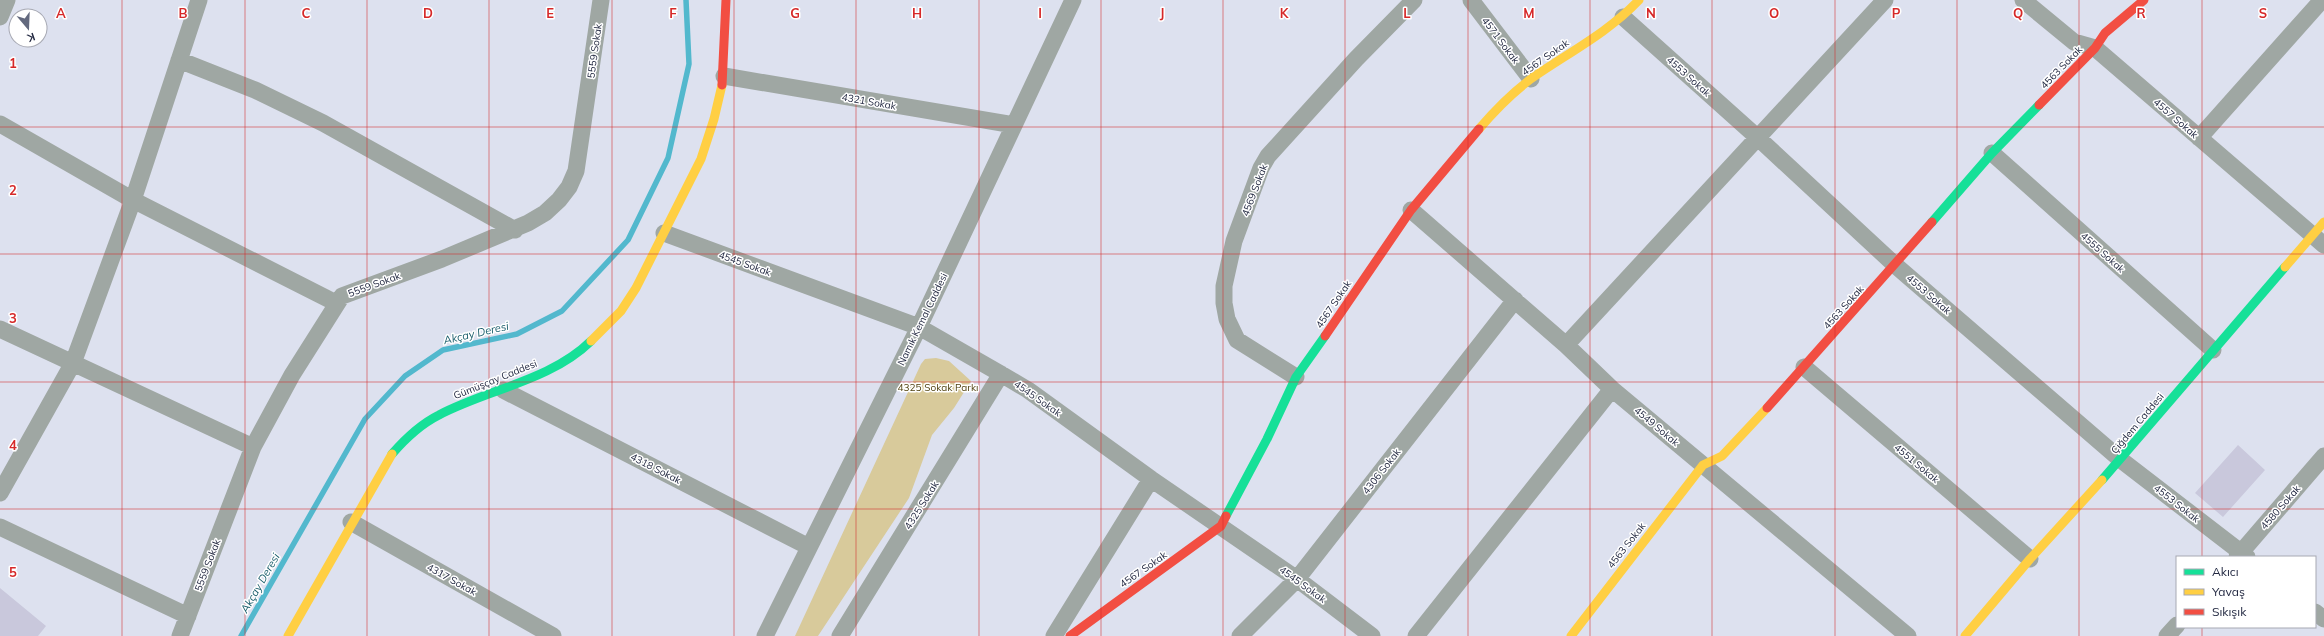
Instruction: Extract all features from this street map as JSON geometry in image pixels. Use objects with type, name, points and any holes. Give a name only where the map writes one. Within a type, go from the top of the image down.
[{"type":"street","points":[[0,16],[7,0]]},
{"type":"street","points":[[0,493],[73,363],[132,200],[199,0]]},
{"type":"street","name":"5559 Sokak","points":[[180,636],[253,447],[292,376],[336,303],[342,296],[515,230],[545,213],[560,200],[569,187],[576,171],[601,0]]},
{"type":"street","name":"Gümüşçay Caddesi","points":[[288,636],[387,460],[405,439],[439,415],[503,390],[555,366],[582,350],[604,330],[621,311],[636,288],[701,159],[714,120],[724,76],[726,0]]},
{"type":"street","name":"Namık Kemal Caddesi","points":[[765,636],[918,327],[1073,0]]},
{"type":"street","name":"4569 Sokak","points":[[1296,377],[1237,340],[1227,319],[1224,303],[1224,286],[1234,241],[1261,168],[1268,156],[1356,59],[1414,0]]},
{"type":"street","name":"4571 Sokak","points":[[1471,0],[1531,79]]},
{"type":"street","name":"4567 Sokak","points":[[1070,636],[1081,626],[1154,576],[1221,526],[1267,439],[1296,377],[1410,210],[1497,106],[1531,79],[1623,17],[1639,0]]},
{"type":"street","points":[[1566,346],[1757,137],[1886,0]]},
{"type":"street","name":"4557 Sokak","points":[[2023,0],[2074,42],[2095,48],[2318,240]]},
{"type":"street","name":"4563 Sokak","points":[[1570,636],[1703,465],[1722,456],[1895,265],[1992,153],[2095,48],[2105,33],[2144,0]]},
{"type":"street","points":[[2199,138],[2322,0]]},
{"type":"street","name":"4553 Sokak","points":[[1623,17],[1757,137],[1895,265],[2121,460],[2241,556]]},
{"type":"street","points":[[179,60],[255,90],[323,123],[515,230]]},
{"type":"street","name":"4321 Sokak","points":[[724,76],[1014,125]]},
{"type":"street","points":[[0,124],[132,200],[336,303]]},
{"type":"street","name":"4555 Sokak","points":[[1992,153],[2213,350]]},
{"type":"street","name":"4549 Sokak","points":[[1410,210],[1515,300],[1612,389],[1908,636]]},
{"type":"street","name":"Çiğdem Caddesi","points":[[1965,636],[2030,559],[2121,460],[2213,350],[2318,240],[2324,222]]},
{"type":"street","name":"4545 Sokak","points":[[664,233],[918,327],[1002,374],[1028,390],[1151,479],[1297,579],[1372,636]]},
{"type":"street","name":"4306 Sokak","points":[[1240,636],[1297,579],[1515,300]]},
{"type":"street","points":[[0,329],[253,447]]},
{"type":"street","name":"4551 Sokak","points":[[1804,367],[2030,559]]},
{"type":"street","name":"4325 Sokak","points":[[840,636],[1002,374]]},
{"type":"street","points":[[1416,636],[1612,389]]},
{"type":"street","name":"4318 Sokak","points":[[503,390],[809,547]]},
{"type":"street","name":"4580 Sokak","points":[[2241,556],[2324,456]]},
{"type":"street","points":[[1054,636],[1151,479]]},
{"type":"street","name":"4317 Sokak","points":[[351,522],[553,636]]},
{"type":"street","points":[[0,527],[188,616]]},
{"type":"street","points":[[2316,613],[2324,619]]},
{"type":"street","points":[[2167,636],[2176,626]]},
{"type":"green space","name":"4325 Sokak Parkı","points":[[936,358],[949,361],[971,381],[954,408],[932,435],[909,498],[818,636],[795,636],[921,364],[925,359]]},
{"type":"building","points":[[2238,445],[2265,470],[2223,517],[2195,493]]},
{"type":"building","points":[[0,588],[46,626],[38,636],[0,636]]},
{"type":"waterway","name":"Akçay Deresi","points":[[241,636],[365,419],[405,376],[443,350],[517,334],[562,311],[628,240],[668,158],[689,64],[686,0]]},
{"type":"traffic: fast","points":[[1932,222],[1992,153],[2039,105]]},
{"type":"traffic: fast","points":[[2102,480],[2285,267]]},
{"type":"traffic: fast","points":[[1226,516],[1267,439],[1296,377],[1325,336]]},
{"type":"traffic: fast","points":[[392,454],[414,432],[439,415],[557,366],[575,355],[591,341]]},
{"type":"traffic: slow","points":[[1479,129],[1504,102],[1532,78],[1588,42],[1615,22],[1639,0]]},
{"type":"traffic: slow","points":[[591,341],[621,311],[636,288],[701,159],[714,119],[722,85]]},
{"type":"traffic: slow","points":[[2285,267],[2324,222]]},
{"type":"traffic: slow","points":[[1571,636],[1703,465],[1722,456],[1767,408]]},
{"type":"traffic: slow","points":[[288,636],[392,454]]},
{"type":"traffic: slow","points":[[1965,636],[2030,559],[2102,480]]},
{"type":"traffic: jam","points":[[722,85],[726,0]]},
{"type":"traffic: jam","points":[[2039,105],[2095,48],[2105,33],[2144,0]]},
{"type":"traffic: jam","points":[[1325,336],[1411,210],[1479,129]]},
{"type":"traffic: jam","points":[[1767,408],[1932,222]]},
{"type":"traffic: jam","points":[[1070,636],[1221,526],[1226,516]]}]
